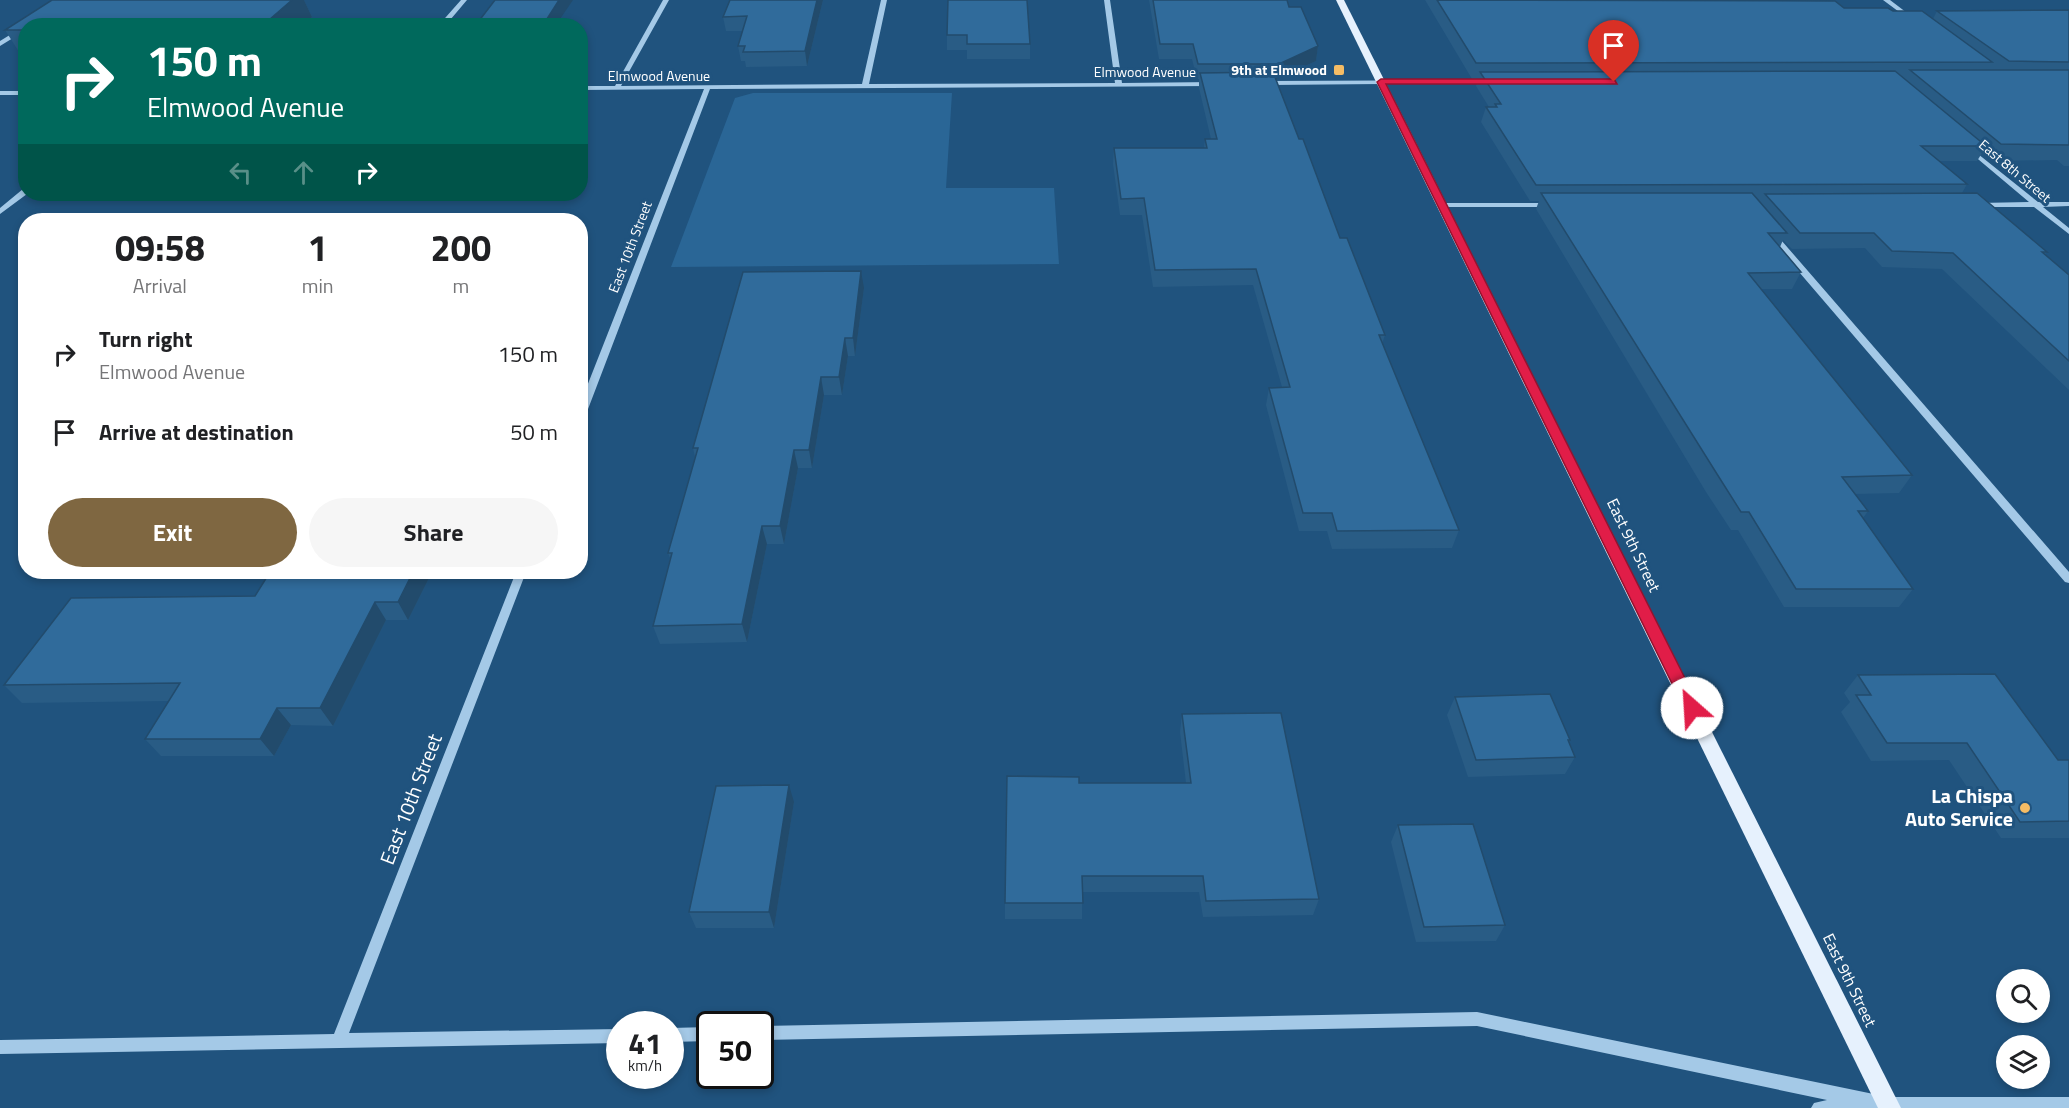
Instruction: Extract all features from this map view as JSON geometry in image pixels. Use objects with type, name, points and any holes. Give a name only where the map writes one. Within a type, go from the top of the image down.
[{"type":"main road","name":"East 9th Street","points":[[1340,0],[1890,1106]]},
{"type":"street","points":[[448,18],[464,0]]},
{"type":"street","points":[[618,88],[666,0]]},
{"type":"street","points":[[864,86],[884,0]]},
{"type":"street","points":[[1107,0],[1119,85]]},
{"type":"street","points":[[1886,0],[1921,26]]},
{"type":"street","points":[[0,44],[18,32]]},
{"type":"street","points":[[1262,83],[1500,82]]},
{"type":"street","name":"Elmwood Avenue","points":[[588,88],[1226,84]]},
{"type":"street","name":"East 10th Street","points":[[588,396],[708,87]]},
{"type":"street","points":[[0,93],[18,93]]},
{"type":"street","name":"East 8th Street","points":[[1965,145],[2069,232]]},
{"type":"street","points":[[0,212],[18,197]]},
{"type":"street","points":[[1965,205],[2069,204]]},
{"type":"street","points":[[1442,205],[1562,205]]},
{"type":"street","points":[[1762,223],[2069,579]]},
{"type":"street","name":"East 10th Street","points":[[339,1041],[518,579]]},
{"type":"street","points":[[774,1033],[1477,1019],[1890,1106]]},
{"type":"street","points":[[0,1047],[606,1036]]},
{"type":"street","points":[[1819,1108],[2069,1105]]},
{"type":"shaded area","points":[[753,93],[952,93],[946,188],[1054,188],[1059,264],[671,267],[735,98]]},
{"type":"building","points":[[52,0],[292,0],[271,18],[24,18]]},
{"type":"building","points":[[495,0],[559,0],[548,18],[481,18]]},
{"type":"building","points":[[730,0],[817,0],[805,51],[743,52],[745,46],[738,46],[747,16],[723,17]]},
{"type":"building","points":[[948,0],[1027,0],[1030,44],[967,44],[967,35],[947,35]]},
{"type":"building","points":[[1153,0],[1287,0],[1289,7],[1301,7],[1318,46],[1279,64],[1198,64],[1193,44],[1160,44]]},
{"type":"building","points":[[1437,0],[1835,1],[1844,8],[1922,11],[1992,62],[1476,63]]},
{"type":"building","points":[[2069,10],[2069,62],[2009,61],[1937,11]]},
{"type":"building","points":[[18,22],[18,30],[5,30]]},
{"type":"building","points":[[1910,70],[2069,70],[2069,145],[2001,144]]},
{"type":"building","points":[[1895,71],[1986,146],[1921,146],[1967,184],[1536,185],[1486,107],[1497,107],[1495,104],[1501,104],[1480,72]]},
{"type":"building","points":[[1273,72],[1299,139],[1303,139],[1340,238],[1347,238],[1385,335],[1379,335],[1459,530],[1337,531],[1332,513],[1303,513],[1269,388],[1290,387],[1256,269],[1155,270],[1144,198],[1121,199],[1114,148],[1207,148],[1205,139],[1217,139],[1200,73]]},
{"type":"building","points":[[1541,193],[1752,193],[1787,233],[1768,233],[1801,272],[1748,273],[1912,475],[1842,477],[1868,511],[1858,511],[1913,589],[1796,589],[1749,512],[1741,512]]},
{"type":"building","points":[[1977,193],[2047,252],[2042,252],[2069,275],[2069,361],[1953,253],[1892,251],[1874,233],[1800,233],[1765,194]]},
{"type":"building","points":[[861,271],[853,338],[845,338],[839,377],[821,377],[809,450],[794,450],[780,526],[762,526],[742,624],[653,626],[672,553],[668,553],[698,448],[693,448],[743,272]]},
{"type":"building","points":[[266,579],[410,579],[398,602],[375,602],[320,708],[277,708],[260,739],[145,739],[180,683],[4,685],[71,598],[255,596]]},
{"type":"building","points":[[1995,674],[2058,760],[2069,760],[2069,821],[2020,822],[1967,743],[1887,743],[1856,695],[1871,695],[1858,675]]},
{"type":"building","points":[[1550,694],[1575,757],[1476,760],[1455,697]]},
{"type":"building","points":[[1281,713],[1319,899],[1206,901],[1203,876],[1082,876],[1083,903],[1005,903],[1007,776],[1079,777],[1079,783],[1191,783],[1182,714]]},
{"type":"building","points":[[789,785],[769,912],[689,912],[716,786]]},
{"type":"building","points":[[1473,824],[1505,925],[1424,927],[1398,825]]},
{"type":"place","name":"9th at Elmwood","points":[[1339,70]]},
{"type":"place","name":"La Chispa Auto Service","points":[[2025,808]]},
{"type":"route","points":[[1614,82],[1381,82],[1692,708]]}]
